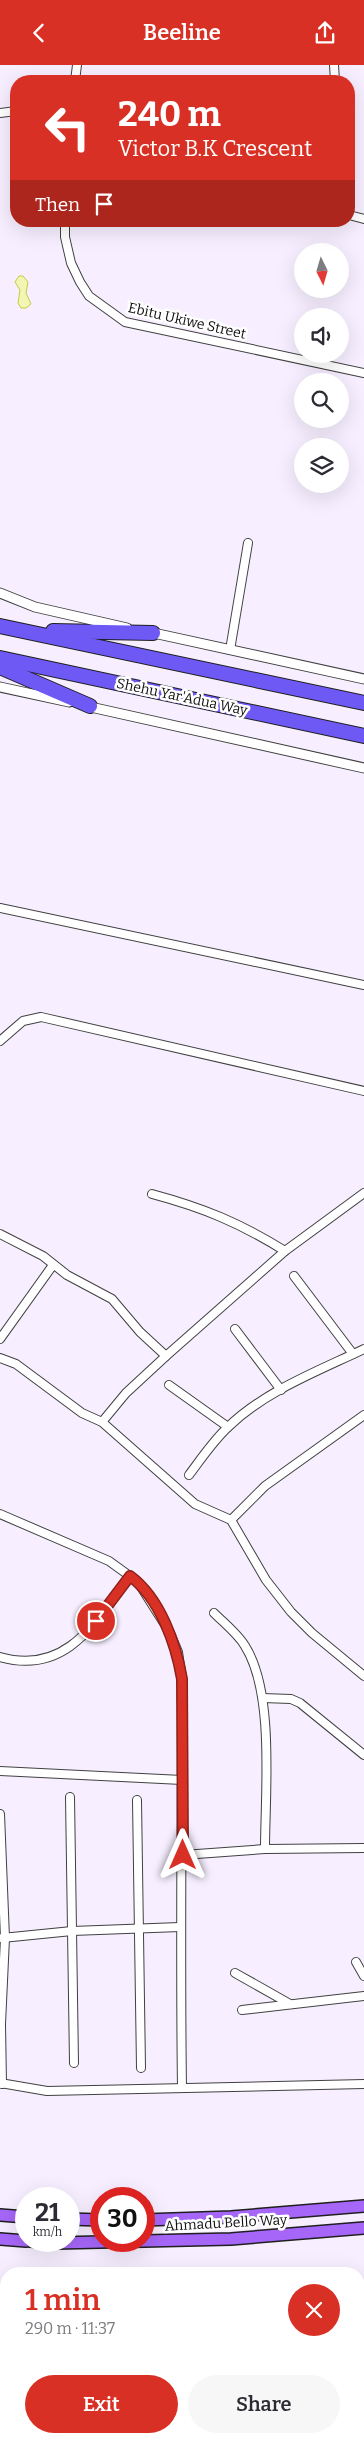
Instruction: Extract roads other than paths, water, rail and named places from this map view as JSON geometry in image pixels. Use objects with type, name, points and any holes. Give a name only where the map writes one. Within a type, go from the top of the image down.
[{"type":"highway","points":[[0,625],[50,631],[153,633]]},
{"type":"highway","points":[[0,625],[364,703]]},
{"type":"highway","name":"Shehu Yar'Adua Way","points":[[0,658],[364,736]]},
{"type":"highway","points":[[0,667],[90,707]]},
{"type":"main road","name":"Ahmadu Bello Way","points":[[155,2220],[232,2217],[364,2206]]},
{"type":"main road","points":[[0,2215],[15,2216]]},
{"type":"main road","name":"Ahmadu Bello Way","points":[[80,2243],[231,2239],[364,2228]]},
{"type":"main road","name":"Ahmadu Bello Way","points":[[0,2239],[15,2240]]},
{"type":"street","name":"Ebitu Ukiwe Street","points":[[65,227],[65,237],[71,263],[80,282],[89,296],[125,322],[364,373]]},
{"type":"street","points":[[230,650],[248,543]]},
{"type":"street","points":[[0,593],[35,607],[68,616],[364,679]]},
{"type":"street","points":[[0,687],[364,768]]},
{"type":"street","points":[[0,908],[364,985]]},
{"type":"street","points":[[0,1041],[23,1021],[41,1017],[364,1091]]},
{"type":"street","points":[[102,1422],[126,1393],[285,1251],[364,1193]]},
{"type":"street","points":[[152,1194],[188,1203],[246,1227],[285,1251]]},
{"type":"street","points":[[0,1234],[43,1256],[53,1265],[112,1299],[140,1332],[166,1356]]},
{"type":"street","points":[[0,1339],[53,1265]]},
{"type":"street","points":[[294,1276],[353,1354]]},
{"type":"street","points":[[235,1329],[280,1390]]},
{"type":"street","points":[[189,1475],[228,1427],[280,1390],[364,1349]]},
{"type":"street","points":[[0,1358],[16,1363],[82,1413],[102,1422],[196,1504],[231,1520],[266,1580],[291,1611],[312,1633],[364,1676]]},
{"type":"street","points":[[169,1385],[228,1427]]},
{"type":"street","points":[[231,1520],[265,1487],[364,1415]]},
{"type":"street","points":[[0,1514],[109,1561],[138,1582],[170,1631],[178,1652],[182,1679],[183,1855],[180,1927],[182,2087]]},
{"type":"street","points":[[0,1657],[32,1661],[50,1658],[70,1649],[85,1636],[130,1576]]},
{"type":"street","points":[[214,1613],[244,1644],[253,1661],[263,1698],[265,1849]]},
{"type":"street","points":[[263,1698],[291,1699],[300,1703],[364,1755]]},
{"type":"street","points":[[0,1771],[182,1780]]},
{"type":"street","points":[[70,1797],[74,2063]]},
{"type":"street","points":[[137,1800],[141,2069]]},
{"type":"street","points":[[0,1814],[2,1938],[1,2083],[47,2091],[364,2084]]},
{"type":"street","points":[[183,1855],[265,1849],[364,1848]]},
{"type":"street","points":[[2,1938],[72,1931],[139,1927],[180,1927]]},
{"type":"street","points":[[356,1962],[364,1976]]},
{"type":"street","points":[[235,1973],[290,2004]]},
{"type":"street","points":[[242,2010],[364,1996]]}]
